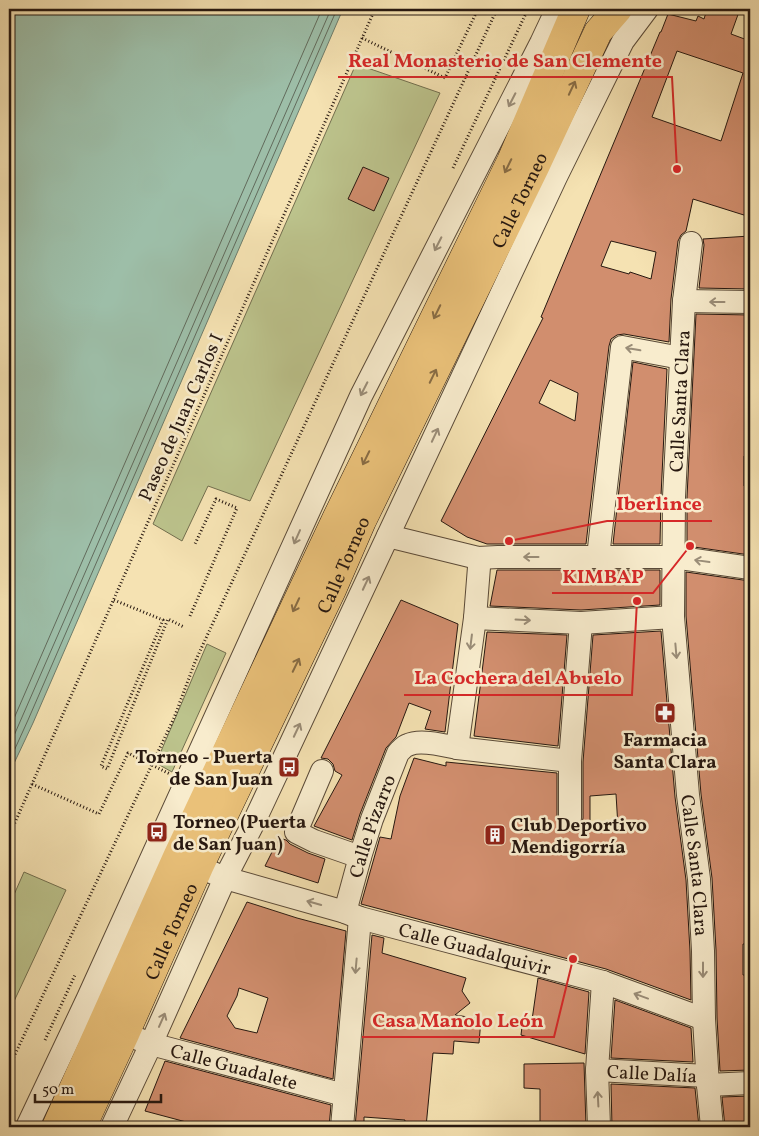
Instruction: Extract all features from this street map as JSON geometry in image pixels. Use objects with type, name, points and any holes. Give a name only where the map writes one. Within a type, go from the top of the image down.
[{"type":"main road","name":"Calle Torneo","points":[[56,1127],[178,857],[337,517],[511,161],[576,9]]},
{"type":"main road","name":"Calle Torneo","points":[[82,1127],[125,1034],[178,857],[332,590],[362,521],[531,176],[598,32],[618,9]]},
{"type":"street","points":[[27,1127],[88,998],[178,857],[361,396],[557,9]]},
{"type":"street","points":[[112,1127],[225,878],[253,824],[556,177],[623,41],[647,9]]},
{"type":"street","name":"Calle Santa Clara","points":[[691,243],[684,302],[674,497],[673,617],[688,795],[699,879],[704,1018],[712,1127]]},
{"type":"street","points":[[684,302],[750,302]]},
{"type":"street","points":[[598,557],[622,347],[681,358]]},
{"type":"street","points":[[388,536],[478,558],[673,557],[750,568]]},
{"type":"street","points":[[478,558],[475,618],[457,748],[570,761]]},
{"type":"street","points":[[475,618],[581,623],[673,617]]},
{"type":"street","points":[[570,818],[570,761],[581,623]]},
{"type":"street","name":"Calle Pizarro","points":[[342,1127],[353,915],[360,857],[372,819],[398,753],[403,747],[417,742],[457,748]]},
{"type":"street","points":[[322,771],[296,832],[314,841],[360,857]]},
{"type":"street","name":"Calle Guadalquivir","points":[[178,857],[225,878],[353,915],[603,982],[704,1018]]},
{"type":"street","points":[[599,1127],[596,1070],[603,982]]},
{"type":"street","name":"Calle Guadalete","points":[[125,1034],[151,1044],[344,1096]]},
{"type":"street","name":"Calle Dalía","points":[[596,1070],[750,1083]]},
{"type":"path","name":"Paseo de Juan Carlos I","points":[[9,836],[375,9]]},
{"type":"path","points":[[362,38],[445,78],[478,9]]},
{"type":"path","points":[[9,1068],[174,718],[199,654],[497,9]]},
{"type":"path","points":[[190,616],[237,508],[216,499],[195,544]]},
{"type":"path","points":[[114,600],[163,620],[101,766],[107,769],[168,619],[184,627]]},
{"type":"path","points":[[32,784],[99,814],[128,752],[152,764]]},
{"type":"green space","points":[[356,64],[440,93],[250,501],[208,486],[182,541],[153,524]]},
{"type":"green space","points":[[207,644],[226,653],[172,772],[156,763]]},
{"type":"green space","points":[[24,872],[66,890],[9,1012],[9,906]]},
{"type":"water","points":[[9,9],[343,9],[33,723],[9,774]]},
{"type":"building","points":[[707,9],[740,9],[731,34],[750,41],[750,208],[747,216],[693,199],[686,231],[678,241],[671,299],[669,342],[624,334],[617,335],[611,339],[586,544],[487,544],[467,537],[441,521],[543,318],[541,317],[668,14],[696,21],[698,16],[704,19]],"holes":[[[677,51],[743,73],[721,141],[652,117]],[[611,241],[656,252],[651,279],[601,266]],[[550,380],[578,393],[575,421],[539,403]]]},
{"type":"building","points":[[363,167],[389,178],[374,211],[348,199]]},
{"type":"building","points":[[750,236],[750,289],[699,288],[703,239]]},
{"type":"building","points":[[696,314],[750,315],[750,455],[744,456],[744,486],[750,485],[750,555],[687,546],[687,497]]},
{"type":"building","points":[[633,362],[667,369],[660,544],[613,544]]},
{"type":"building","points":[[497,570],[660,570],[660,605],[581,610],[490,606]]},
{"type":"building","points":[[686,572],[750,581],[750,816],[748,816],[750,944],[743,944],[743,975],[750,975],[750,1070],[720,1071],[712,878],[701,794],[686,616]]},
{"type":"building","points":[[401,600],[458,624],[445,732],[425,729],[431,711],[409,703],[396,737],[386,748],[360,814],[352,840],[314,826],[342,775],[335,771],[333,764],[328,759],[321,758]]},
{"type":"building","points":[[661,631],[675,797],[686,880],[691,1000],[606,969],[361,904],[380,837],[391,839],[400,796],[414,758],[446,766],[446,762],[557,773],[558,824],[563,829],[570,831],[577,829],[582,824],[583,762],[593,635]],"holes":[[[616,794],[618,827],[590,825],[590,796]]]},
{"type":"building","points":[[487,632],[567,635],[558,746],[474,736]]},
{"type":"building","points":[[279,838],[308,853],[325,859],[318,883],[265,866]]},
{"type":"building","points":[[247,902],[346,931],[333,1079],[180,1038]],"holes":[[[239,988],[268,998],[257,1033],[235,1028],[227,1016]]]},
{"type":"building","points":[[372,935],[384,938],[382,953],[466,978],[462,991],[470,1003],[455,1015],[481,1019],[479,1043],[454,1041],[453,1054],[433,1053],[426,1127],[404,1127],[405,1120],[364,1117],[364,1127],[355,1127]]},
{"type":"building","points":[[538,978],[589,992],[585,1054],[521,1035],[523,1018],[532,1020]]},
{"type":"building","points":[[615,1000],[691,1028],[693,1062],[611,1058]]},
{"type":"building","points":[[165,1061],[331,1105],[329,1127],[205,1127],[145,1111]]},
{"type":"building","points":[[584,1063],[586,1127],[540,1127],[540,1089],[524,1088],[524,1064]]},
{"type":"building","points":[[611,1084],[695,1088],[699,1127],[612,1127]]},
{"type":"building","points":[[750,1096],[750,1127],[725,1127],[722,1097]]},
{"type":"place","name":"Real Monasterio de San Clemente","points":[[677,169]]},
{"type":"place","name":"Iberlince","points":[[509,541]]},
{"type":"place","name":"KIMBAP","points":[[690,546]]},
{"type":"place","name":"La Cochera del Abuelo","points":[[637,601]]},
{"type":"place","name":"Farmacia Santa Clara","points":[[665,713]]},
{"type":"place","name":"Torneo - Puerta de San Juan","points":[[289,767]]},
{"type":"place","name":"Torneo (Puerta de San Juan)","points":[[157,832]]},
{"type":"place","name":"Club Deportivo Mendigorría","points":[[495,835]]},
{"type":"place","name":"Casa Manolo León","points":[[573,959]]}]
